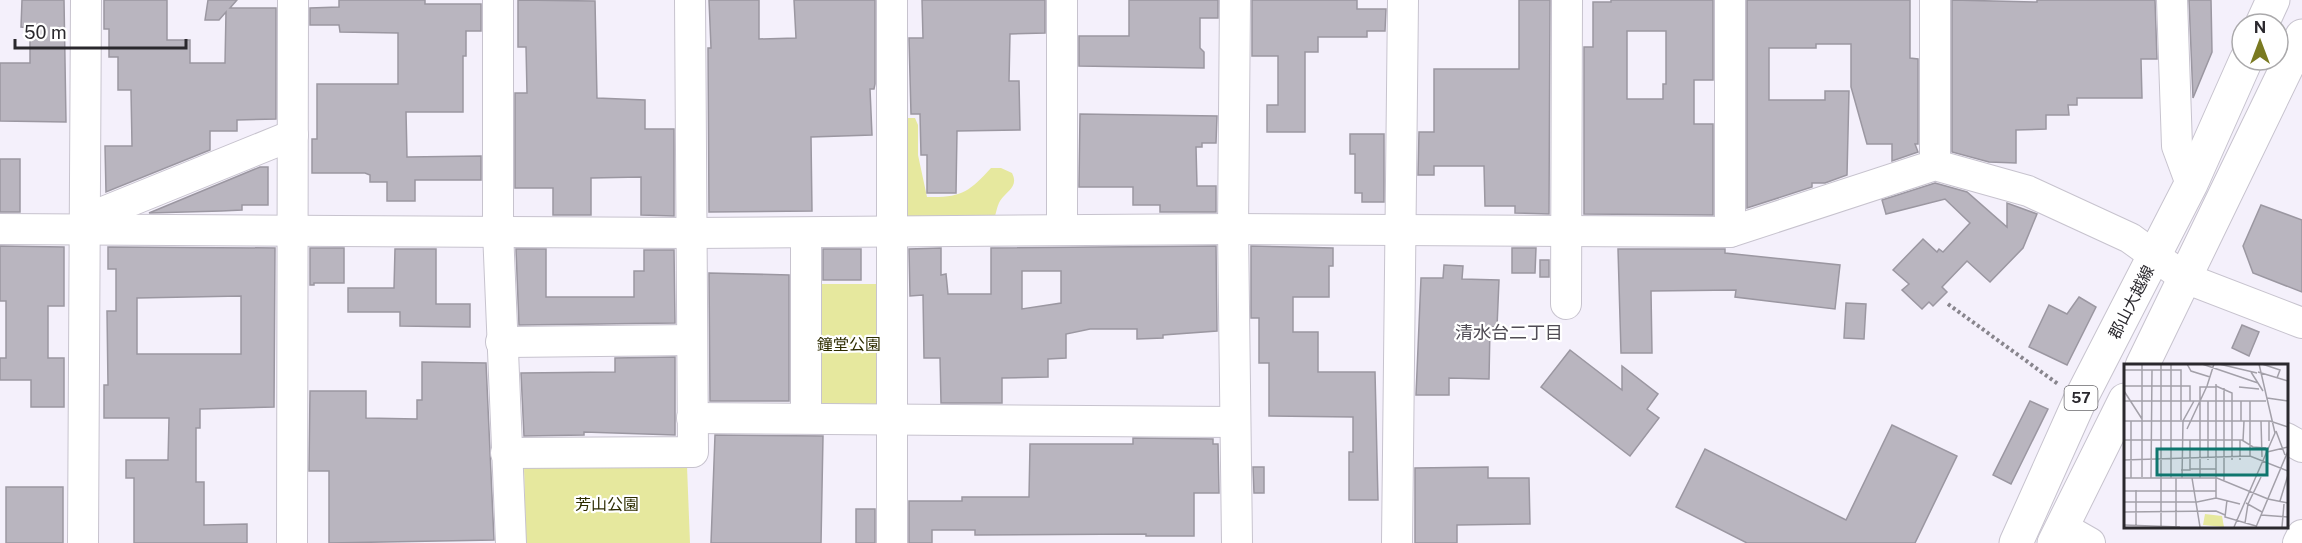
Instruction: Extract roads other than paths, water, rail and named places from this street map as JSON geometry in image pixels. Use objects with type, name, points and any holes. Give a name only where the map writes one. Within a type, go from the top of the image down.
[{"type":"main road","points":[[2149,363],[2186,278],[2294,70],[2302,36]]},
{"type":"main road","name":"郡山大越線","points":[[2016,543],[2080,400],[2191,184],[2241,72]]},
{"type":"main road","name":"57","points":[[2058,535],[2124,402]]},
{"type":"street","points":[[83,543],[86,0]]},
{"type":"street","points":[[292,543],[293,0]]},
{"type":"street","points":[[498,0],[498,231],[511,543]]},
{"type":"street","points":[[506,453],[693,452],[690,0]]},
{"type":"street","points":[[892,0],[892,543]]},
{"type":"street","points":[[1062,0],[1062,229]]},
{"type":"street","points":[[1235,0],[1233,229],[1237,543]]},
{"type":"street","points":[[1397,543],[1403,0]]},
{"type":"street","points":[[1566,304],[1568,0]]},
{"type":"street","points":[[1730,0],[1730,231]]},
{"type":"street","points":[[1935,0],[1935,165]]},
{"type":"street","points":[[2172,0],[2177,146],[2191,184]]},
{"type":"street","points":[[85,224],[293,135]]},
{"type":"street","points":[[0,229],[85,224],[292,229],[691,233],[1062,229],[1730,231],[1935,165],[2028,191],[2130,238],[2186,278],[2302,323]]},
{"type":"street","points":[[806,233],[806,417]]},
{"type":"street","points":[[501,342],[692,340]]},
{"type":"street","points":[[692,418],[806,417],[1236,422]]},
{"type":"street","points":[[2287,439],[2302,447]]},
{"type":"street","points":[[2058,535],[2090,543]]},
{"type":"street","points":[[2298,543],[2302,535]]},
{"type":"district","name":"清水台二丁目","points":[[1509,333]]},
{"type":"park label","name":"鐘堂公園","points":[[849,344]]},
{"type":"park label","name":"芳山公園","points":[[607,504]]}]
